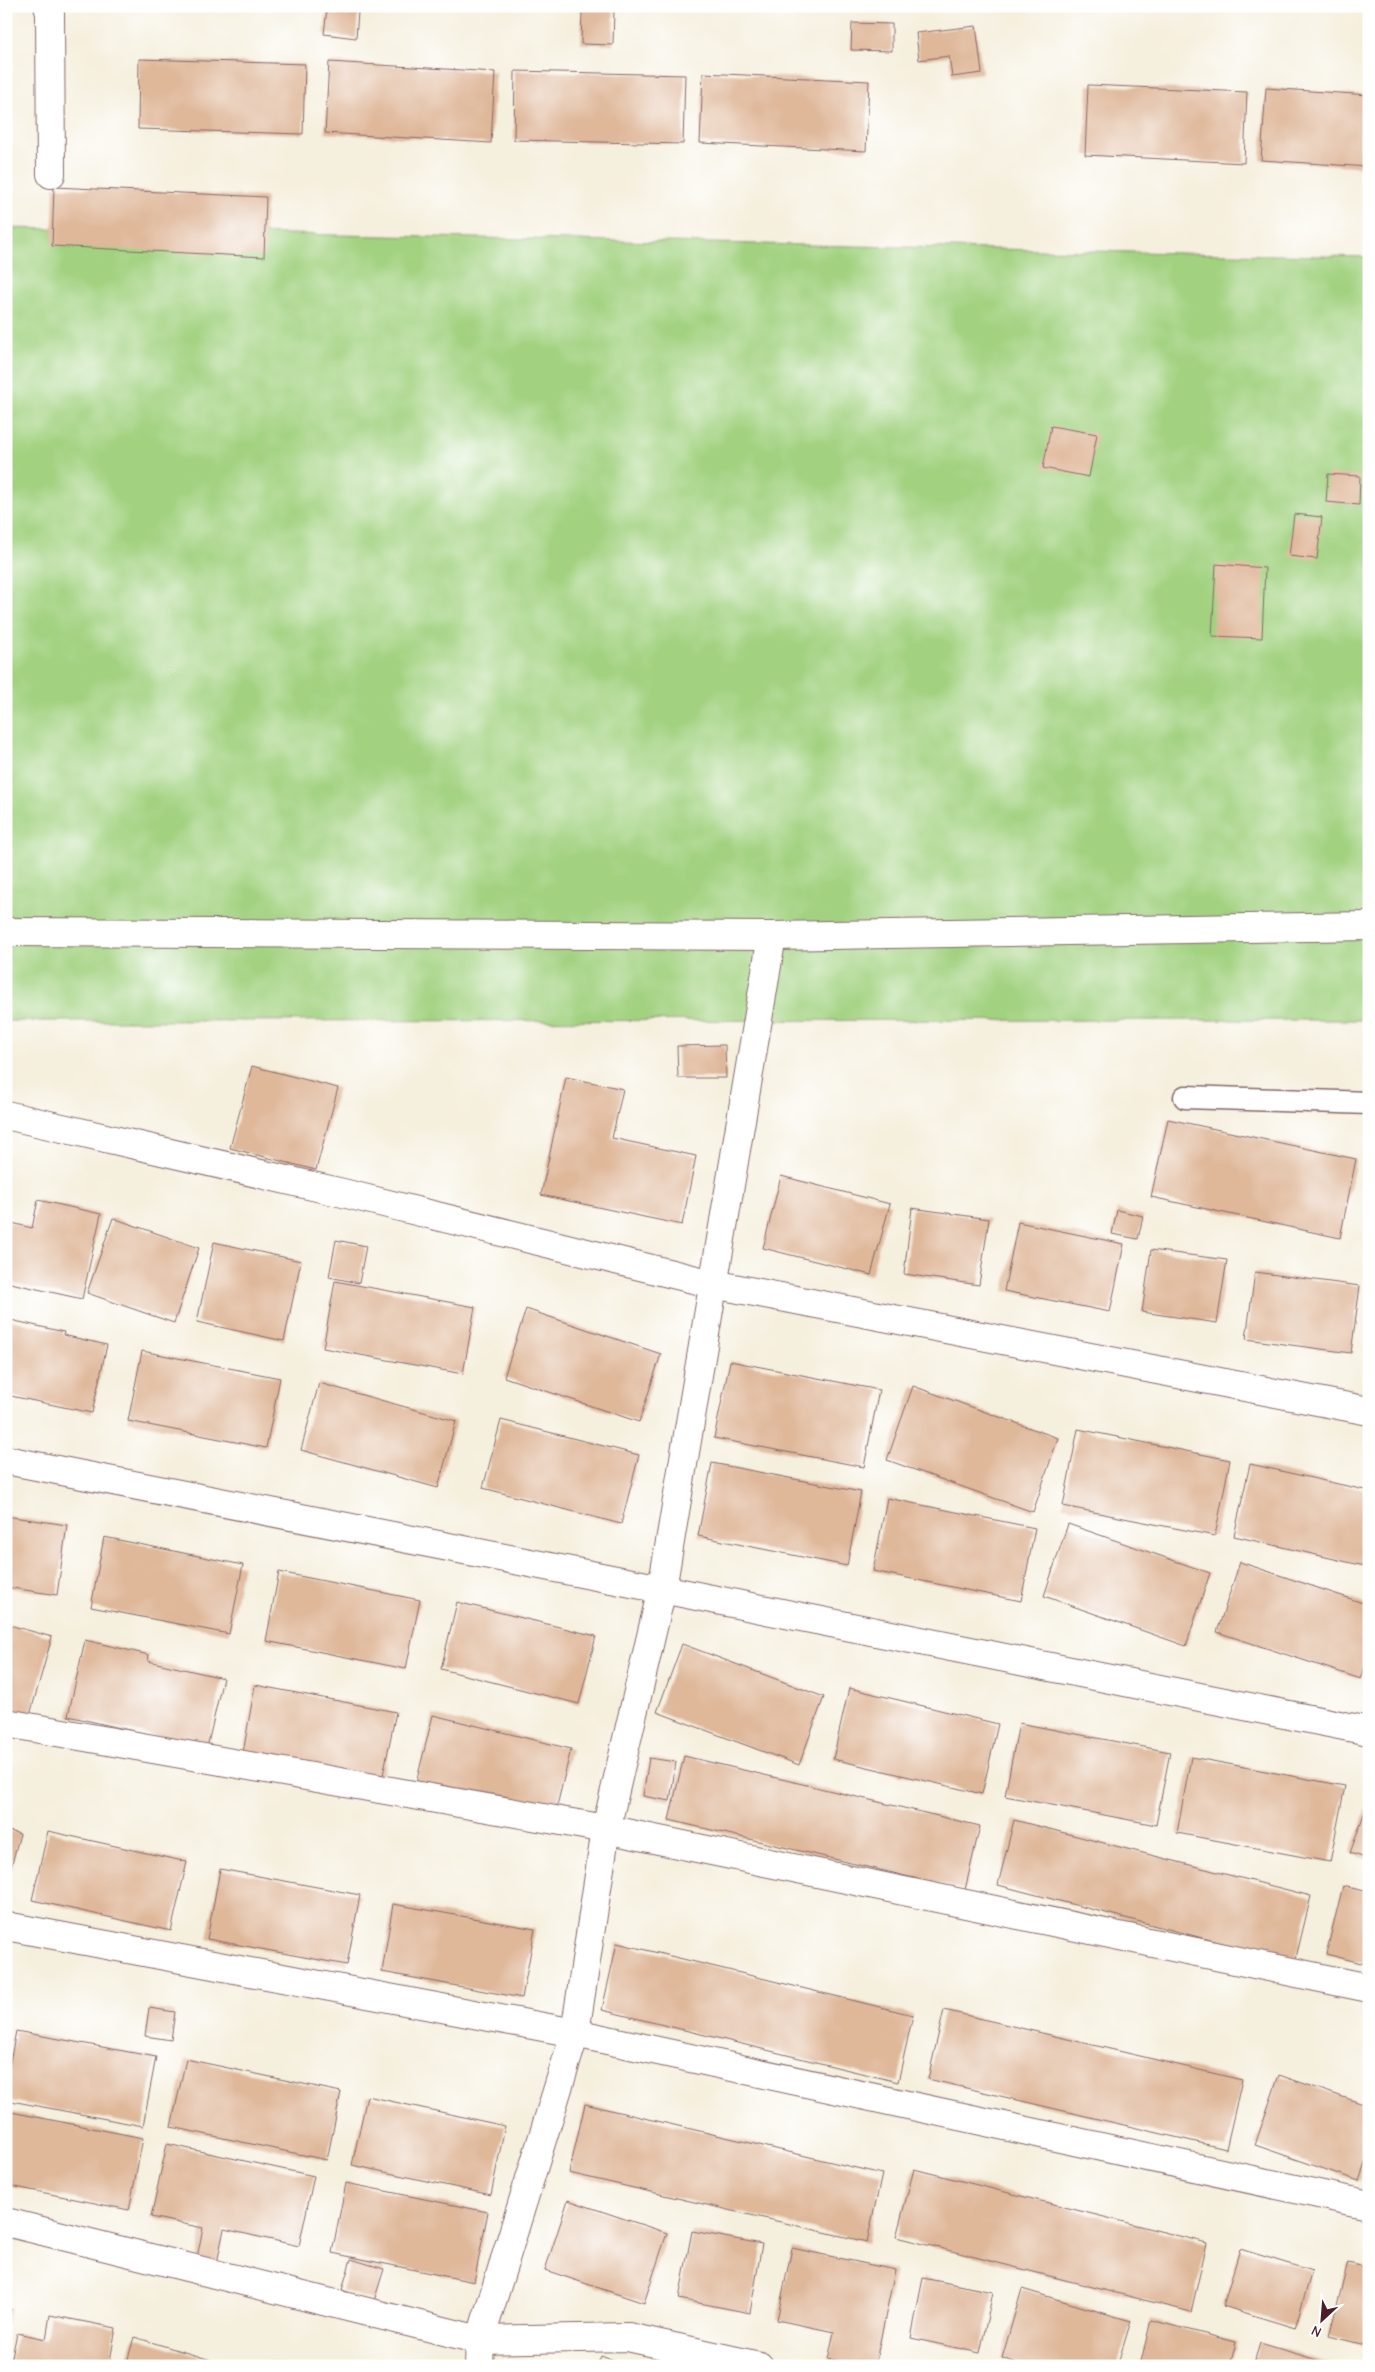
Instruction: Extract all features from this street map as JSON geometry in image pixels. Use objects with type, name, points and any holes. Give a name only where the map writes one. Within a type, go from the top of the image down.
[{"type":"street","points":[[50,174],[55,8]]},
{"type":"street","points":[[6,932],[772,936],[1369,926]]},
{"type":"street","points":[[480,2353],[575,2033],[606,1829],[662,1589],[772,936]]},
{"type":"street","points":[[6,1115],[343,1193],[713,1284],[1369,1410]]},
{"type":"street","points":[[6,1460],[1369,1731]]},
{"type":"street","points":[[6,1723],[606,1829],[1369,1988]]},
{"type":"street","points":[[6,1926],[575,2033],[1369,2205]]},
{"type":"street","points":[[6,2222],[480,2353],[628,2336],[759,2366]]},
{"type":"lane","points":[[1185,1097],[1369,1103]]},
{"type":"green space","points":[[6,228],[1369,257],[1369,1020],[6,1021]]},
{"type":"building","points":[[327,8],[358,12],[356,38],[324,34]]},
{"type":"building","points":[[582,8],[614,9],[613,45],[581,44]]},
{"type":"building","points":[[852,23],[892,24],[892,51],[851,50]]},
{"type":"building","points":[[976,26],[982,73],[952,77],[949,56],[919,60],[916,33]]},
{"type":"building","points":[[139,59],[305,64],[303,134],[138,129]]},
{"type":"building","points":[[329,62],[495,72],[491,143],[325,133]]},
{"type":"building","points":[[515,71],[685,75],[683,144],[514,140]]},
{"type":"building","points":[[703,73],[869,81],[866,151],[700,143]]},
{"type":"building","points":[[1088,85],[1247,92],[1244,163],[1085,155]]},
{"type":"building","points":[[1266,88],[1369,95],[1369,167],[1261,160]]},
{"type":"building","points":[[54,187],[266,197],[264,257],[52,246]]},
{"type":"building","points":[[1051,426],[1097,434],[1089,477],[1043,468]]},
{"type":"building","points":[[1328,474],[1360,476],[1359,505],[1326,502]]},
{"type":"building","points":[[1294,514],[1322,517],[1317,559],[1289,556]]},
{"type":"building","points":[[1216,564],[1265,568],[1262,638],[1212,636]]},
{"type":"building","points":[[725,1045],[726,1078],[678,1078],[677,1046]]},
{"type":"building","points":[[252,1066],[338,1088],[316,1170],[230,1148]]},
{"type":"building","points":[[566,1077],[623,1089],[612,1138],[696,1156],[682,1225],[541,1195]]},
{"type":"building","points":[[1168,1119],[1356,1159],[1340,1238],[1151,1197]]},
{"type":"building","points":[[781,1176],[890,1204],[871,1275],[763,1248]]},
{"type":"building","points":[[38,1200],[101,1214],[82,1299],[6,1282],[8,1222],[32,1228]]},
{"type":"building","points":[[912,1208],[989,1219],[979,1285],[904,1274]]},
{"type":"building","points":[[1117,1210],[1143,1216],[1138,1239],[1112,1234]]},
{"type":"building","points":[[113,1218],[199,1248],[174,1323],[87,1293]]},
{"type":"building","points":[[1018,1222],[1124,1244],[1110,1312],[1004,1291]]},
{"type":"building","points":[[336,1240],[366,1246],[359,1283],[329,1277]]},
{"type":"building","points":[[214,1242],[301,1261],[284,1341],[197,1322]]},
{"type":"building","points":[[1151,1250],[1227,1260],[1217,1323],[1142,1312]]},
{"type":"building","points":[[1255,1272],[1360,1286],[1351,1353],[1246,1339]]},
{"type":"building","points":[[335,1281],[475,1307],[463,1374],[323,1348]]},
{"type":"building","points":[[526,1309],[661,1354],[639,1422],[504,1377]]},
{"type":"building","points":[[6,1319],[64,1332],[63,1335],[107,1345],[92,1413],[6,1395]]},
{"type":"building","points":[[142,1351],[280,1378],[266,1448],[128,1421]]},
{"type":"building","points":[[730,1361],[879,1390],[864,1467],[714,1438]]},
{"type":"building","points":[[319,1383],[456,1421],[438,1488],[301,1450]]},
{"type":"building","points":[[913,1386],[1058,1438],[1033,1512],[887,1460]]},
{"type":"building","points":[[501,1420],[639,1455],[621,1524],[483,1488]]},
{"type":"building","points":[[1078,1429],[1230,1460],[1215,1536],[1063,1506]]},
{"type":"building","points":[[712,1463],[861,1492],[847,1566],[698,1536]]},
{"type":"building","points":[[1250,1464],[1369,1491],[1369,1567],[1234,1536]]},
{"type":"building","points":[[887,1498],[1035,1528],[1021,1601],[873,1571]]},
{"type":"building","points":[[6,1516],[67,1525],[57,1595],[6,1587]]},
{"type":"building","points":[[1068,1524],[1210,1573],[1186,1646],[1044,1596]]},
{"type":"building","points":[[104,1537],[243,1565],[229,1634],[91,1607]]},
{"type":"building","points":[[1240,1562],[1369,1605],[1369,1655],[1361,1679],[1217,1632]]},
{"type":"building","points":[[279,1572],[420,1600],[406,1669],[266,1641]]},
{"type":"building","points":[[457,1602],[596,1636],[579,1704],[441,1669]]},
{"type":"building","points":[[6,1624],[52,1637],[30,1715],[6,1708]]},
{"type":"building","points":[[85,1640],[149,1655],[148,1661],[223,1678],[207,1748],[68,1716]]},
{"type":"building","points":[[682,1644],[824,1697],[799,1765],[657,1712]]},
{"type":"building","points":[[255,1685],[396,1712],[382,1780],[243,1753]]},
{"type":"building","points":[[849,1688],[998,1724],[982,1794],[833,1759]]},
{"type":"building","points":[[433,1715],[571,1749],[554,1818],[416,1783]]},
{"type":"building","points":[[1019,1723],[1170,1752],[1156,1825],[1005,1796]]},
{"type":"building","points":[[684,1756],[980,1826],[965,1890],[669,1820]]},
{"type":"building","points":[[1191,1757],[1345,1786],[1330,1862],[1177,1833]]},
{"type":"building","points":[[649,1758],[676,1762],[670,1801],[643,1796]]},
{"type":"building","points":[[1369,1800],[1369,1859],[1350,1853]]},
{"type":"building","points":[[1014,1820],[1311,1896],[1295,1962],[998,1885]]},
{"type":"building","points":[[6,1830],[20,1834],[7,1882],[6,1882]]},
{"type":"building","points":[[48,1831],[187,1862],[171,1931],[32,1900]]},
{"type":"building","points":[[220,1869],[360,1895],[347,1965],[207,1939]]},
{"type":"building","points":[[1343,1886],[1369,1892],[1369,1965],[1326,1954]]},
{"type":"building","points":[[393,1904],[535,1929],[522,1998],[382,1972]]},
{"type":"building","points":[[617,1943],[913,2015],[898,2082],[602,2010]]},
{"type":"building","points":[[149,2008],[175,2012],[171,2040],[145,2036]]},
{"type":"building","points":[[944,2010],[1242,2080],[1226,2149],[928,2079]]},
{"type":"building","points":[[16,2031],[156,2057],[143,2126],[6,2100],[6,2083]]},
{"type":"building","points":[[186,2059],[341,2092],[327,2160],[171,2127]]},
{"type":"building","points":[[1279,2075],[1369,2106],[1369,2152],[1359,2181],[1255,2145]]},
{"type":"building","points":[[367,2096],[505,2126],[491,2195],[352,2165]]},
{"type":"building","points":[[585,2104],[882,2174],[867,2242],[569,2173]]},
{"type":"building","points":[[6,2111],[143,2138],[129,2210],[6,2185]]},
{"type":"building","points":[[167,2144],[314,2176],[299,2246],[224,2229],[217,2263],[197,2258],[203,2228],[151,2217]]},
{"type":"building","points":[[914,2169],[1207,2243],[1191,2312],[896,2237]]},
{"type":"building","points":[[346,2183],[488,2212],[474,2282],[332,2253]]},
{"type":"building","points":[[568,2200],[667,2233],[644,2303],[545,2270]]},
{"type":"building","points":[[692,2231],[762,2244],[750,2313],[679,2299]]},
{"type":"building","points":[[792,2248],[895,2270],[875,2366],[857,2366],[828,2359],[834,2332],[777,2320]]},
{"type":"building","points":[[1240,2249],[1312,2271],[1295,2328],[1223,2306]]},
{"type":"building","points":[[351,2259],[384,2269],[374,2301],[342,2290]]},
{"type":"building","points":[[1348,2263],[1369,2268],[1369,2346],[1329,2336]]},
{"type":"building","points":[[923,2278],[993,2292],[980,2353],[911,2338]]},
{"type":"building","points":[[1022,2289],[1131,2321],[1117,2366],[1027,2366],[1002,2358]]},
{"type":"building","points":[[6,2307],[11,2309],[7,2323],[6,2323]]},
{"type":"building","points":[[50,2315],[116,2328],[109,2366],[10,2366],[17,2333],[46,2339]]},
{"type":"building","points":[[1151,2320],[1236,2342],[1230,2366],[1140,2366]]},
{"type":"building","points":[[134,2337],[221,2363],[220,2366],[126,2366]]},
{"type":"building","points":[[1260,2343],[1334,2365],[1334,2366],[1253,2366]]},
{"type":"building","points":[[601,2356],[627,2366],[597,2366]]},
{"type":"building","points":[[268,2361],[285,2365],[285,2366],[267,2366]]}]
